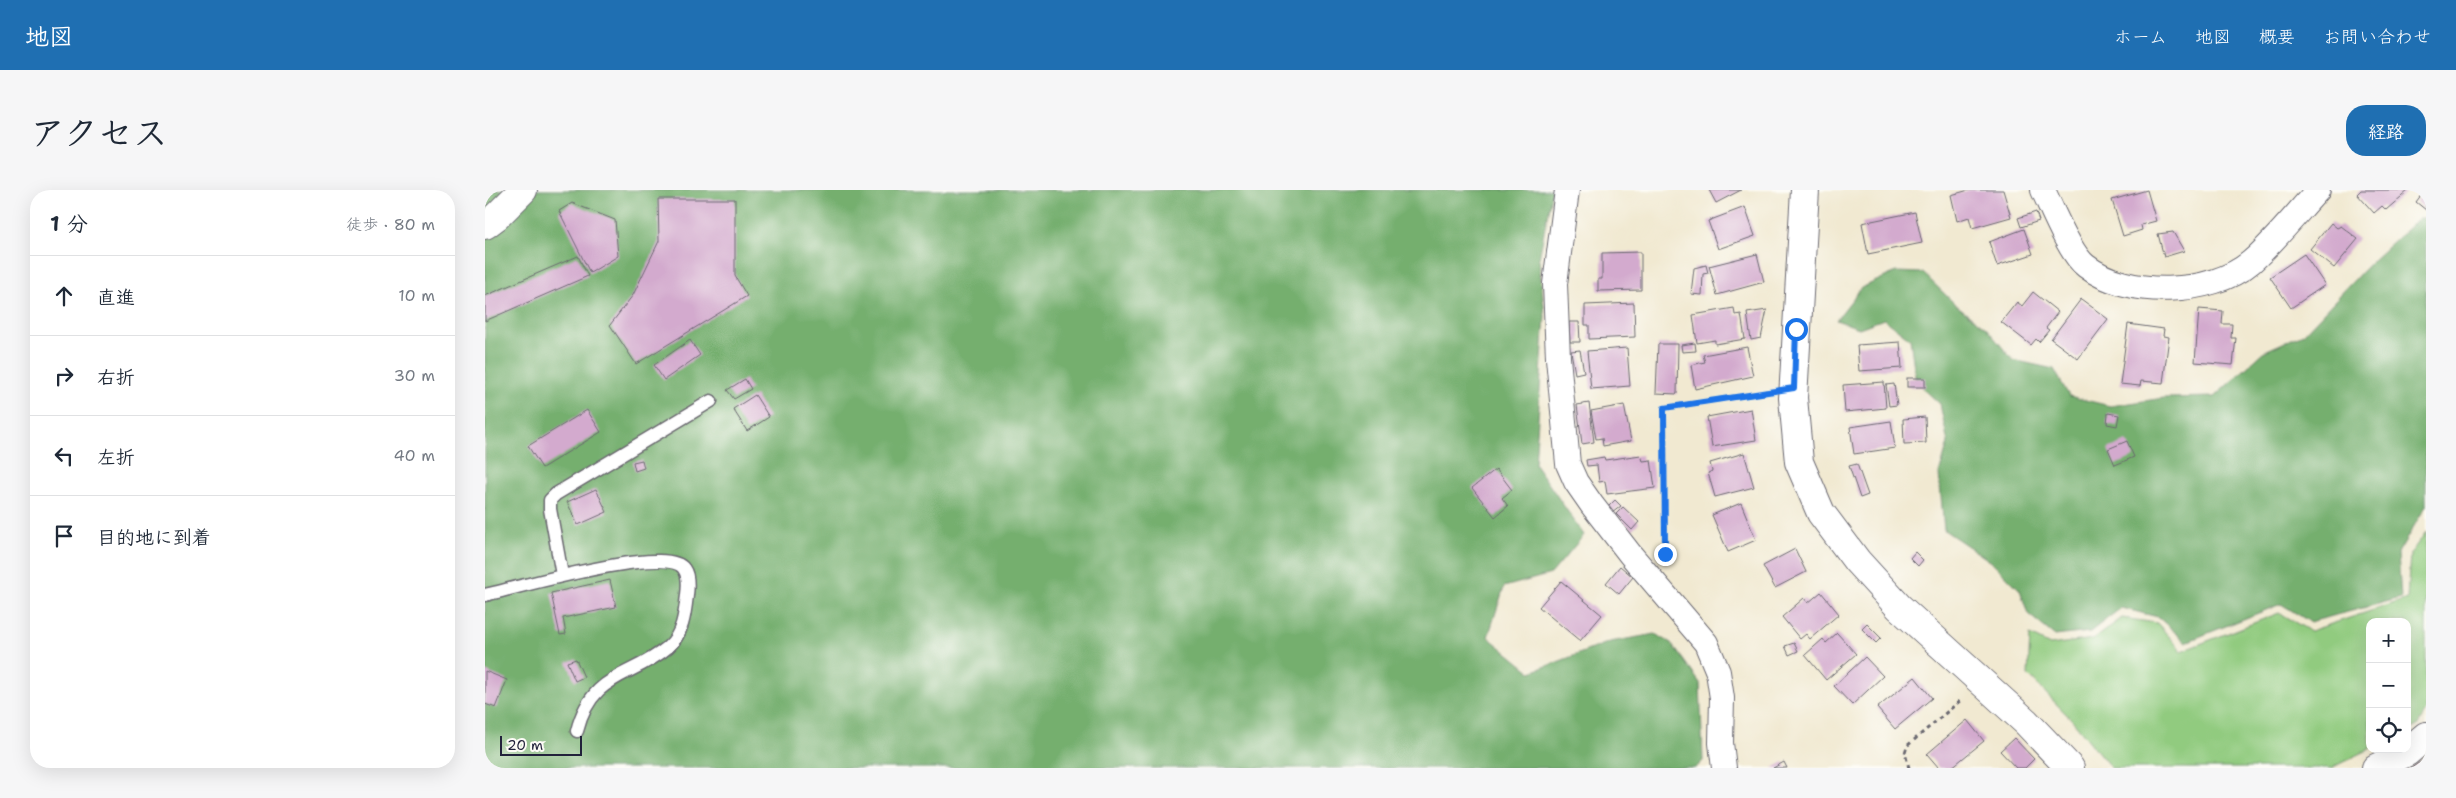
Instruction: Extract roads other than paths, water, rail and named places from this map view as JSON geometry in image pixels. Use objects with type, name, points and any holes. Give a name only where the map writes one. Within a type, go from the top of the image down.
[{"type":"street","points":[[485,225],[497,216],[523,190]]},
{"type":"street","points":[[1567,190],[1555,284],[1558,358],[1568,464],[1576,482],[1592,505],[1706,643],[1718,672],[1722,698],[1721,743],[1723,768]]},
{"type":"street","points":[[1805,190],[1794,388],[1799,462],[1821,513],[1857,561],[1899,607],[2025,722],[2070,768]]},
{"type":"street","points":[[2043,190],[2070,244],[2085,265],[2108,279],[2132,286],[2164,288],[2191,287],[2226,276],[2249,263],[2318,190]]},
{"type":"street","points":[[2376,768],[2407,752],[2426,736]]},
{"type":"lane","points":[[562,575],[550,500],[556,494],[711,401]]},
{"type":"lane","points":[[485,595],[562,575],[616,564],[671,563],[680,565],[685,569],[688,582],[685,609],[679,634],[669,646],[653,657],[605,683],[587,704],[577,731]]}]
